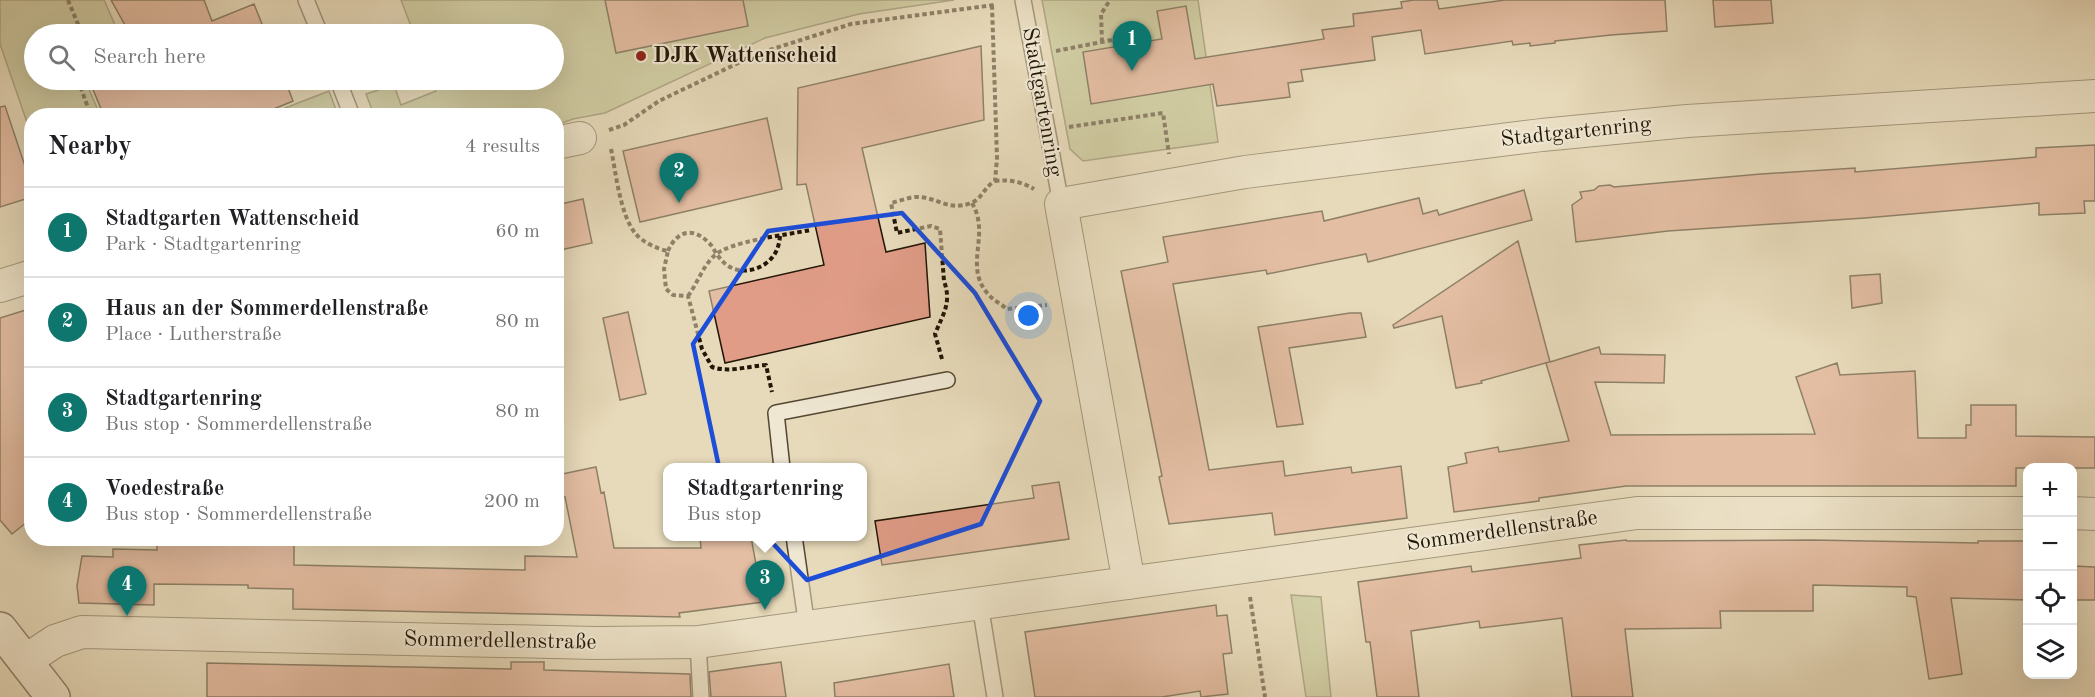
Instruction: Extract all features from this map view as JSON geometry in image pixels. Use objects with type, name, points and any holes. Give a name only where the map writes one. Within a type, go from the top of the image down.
[{"type":"street","name":"Stadtgartenring","points":[[1129,583],[1061,204],[1245,172],[1464,144],[1665,123],[2095,96]]},
{"type":"street","points":[[0,286],[24,278]]},
{"type":"street","name":"Sommerdellenstraße","points":[[25,661],[55,641],[82,632],[596,643],[698,642],[1637,513],[2023,513]]},
{"type":"street","points":[[2077,513],[2095,514]]},
{"type":"street","points":[[0,629],[53,697]]},
{"type":"lane","points":[[306,0],[316,24]]},
{"type":"lane","name":"Stadtgartenring","points":[[1024,0],[1061,204]]},
{"type":"lane","points":[[342,90],[349,108]]},
{"type":"lane","points":[[781,463],[776,413],[947,380]]},
{"type":"lane","points":[[795,541],[807,627]]},
{"type":"lane","points":[[980,604],[996,697]]},
{"type":"lane","points":[[698,642],[701,697]]},
{"type":"path","points":[[68,0],[78,24]]},
{"type":"path","points":[[967,0],[969,8]]},
{"type":"path","points":[[668,251],[658,249],[636,235],[626,217],[607,130],[624,125],[659,101],[757,54],[851,24],[1024,0]]},
{"type":"path","points":[[1102,42],[1101,14],[1110,0]]},
{"type":"path","points":[[992,5],[997,158],[995,181]]},
{"type":"path","points":[[1034,55],[1132,36]]},
{"type":"path","points":[[82,90],[88,108]]},
{"type":"path","points":[[1048,130],[1163,113],[1174,185]]},
{"type":"path","points":[[947,380],[935,334],[946,311],[940,229],[931,226],[897,233],[891,203],[915,197],[933,199],[953,207],[972,203],[981,196],[990,183],[995,181],[1020,182]]},
{"type":"path","points":[[972,203],[978,213],[980,223],[976,267],[979,281],[988,295],[1007,309],[1078,299]]},
{"type":"path","points":[[776,413],[766,365],[724,371],[712,367],[702,349],[688,296],[716,253],[734,246],[810,230]]},
{"type":"path","points":[[688,296],[674,295],[666,289],[664,269],[668,251],[677,236],[686,232],[697,234],[709,242],[721,260],[736,270],[751,272],[771,260],[779,247],[780,236]]},
{"type":"path","points":[[1245,566],[1265,697]]},
{"type":"highlighted area","points":[[902,213],[975,293],[1040,401],[981,524],[807,580],[724,491],[693,344],[768,231]]},
{"type":"green space","points":[[0,0],[104,0],[115,24],[24,24],[24,90],[89,90],[97,108],[24,108],[24,114],[0,44]]},
{"type":"green space","name":"DJK Wattenscheid","points":[[401,0],[954,0],[859,14],[765,38],[605,113],[564,122],[564,108],[371,108],[366,94],[378,90],[396,90],[401,105],[436,90],[564,90],[564,24],[410,24]]},
{"type":"green space","points":[[1042,0],[1198,0],[1218,142],[1083,161],[1070,149]]},
{"type":"green space","points":[[329,91],[335,108],[285,108]]},
{"type":"green space","points":[[1291,595],[1321,597],[1331,697],[1306,697]]},
{"type":"building","points":[[111,0],[204,0],[212,21],[254,4],[262,24],[124,24]]},
{"type":"building","points":[[605,0],[743,0],[748,26],[616,53]]},
{"type":"building","points":[[1437,0],[1439,9],[1505,0],[1665,0],[1667,31],[1555,41],[1555,43],[1530,46],[1530,43],[1513,45],[1512,41],[1425,54],[1421,30],[1372,37],[1375,60],[1301,70],[1303,81],[1288,83],[1290,97],[1217,106],[1213,84],[1091,104],[1083,52],[1162,39],[1157,11],[1186,6],[1195,59],[1324,39],[1322,30],[1354,26],[1353,14],[1402,8],[1401,2]]},
{"type":"building","points":[[1713,0],[1771,0],[1773,23],[1715,27]]},
{"type":"building","points":[[981,46],[984,120],[862,148],[886,252],[925,243],[930,317],[725,363],[709,291],[824,265],[806,184],[797,185],[798,88]]},
{"type":"building","points":[[93,90],[289,90],[293,101],[276,108],[101,108]]},
{"type":"building","points":[[5,106],[24,163],[24,200],[0,207],[0,107]]},
{"type":"building","points":[[767,118],[782,189],[640,222],[623,151]]},
{"type":"building","points":[[2095,145],[2095,201],[2084,201],[2085,213],[2039,215],[2039,203],[1865,218],[1668,231],[1576,242],[1572,205],[1582,198],[1580,192],[1594,190],[1599,186],[1614,187],[1855,168],[1855,172],[2036,157],[2036,148]]},
{"type":"building","points":[[1524,190],[1532,220],[1368,262],[1366,254],[1267,274],[1266,270],[1173,284],[1209,470],[1283,461],[1285,476],[1351,467],[1352,473],[1401,466],[1407,518],[1275,535],[1272,513],[1169,524],[1159,477],[1162,476],[1121,271],[1168,262],[1163,237],[1322,211],[1324,221],[1419,198],[1423,214],[1437,210],[1439,215]]},
{"type":"building","points":[[583,199],[592,243],[564,249],[564,203]]},
{"type":"building","points":[[1518,241],[1550,362],[1599,347],[1601,354],[1665,355],[1664,383],[1595,382],[1611,435],[1815,434],[1796,377],[1837,363],[1840,375],[1915,371],[1918,438],[1966,438],[1966,425],[1971,425],[1971,405],[2016,405],[2016,436],[2095,437],[2095,468],[2077,468],[2077,463],[2023,463],[2023,468],[2016,468],[2016,486],[1626,486],[1539,498],[1539,501],[1454,512],[1448,467],[1467,463],[1465,453],[1498,447],[1499,452],[1569,441],[1546,363],[1549,362],[1481,381],[1482,383],[1456,388],[1442,316],[1394,328],[1393,325]]},
{"type":"building","points":[[1880,274],[1882,303],[1852,308],[1850,276]]},
{"type":"building","points":[[24,310],[24,524],[12,534],[0,520],[0,318]]},
{"type":"building","points":[[628,312],[646,394],[620,400],[603,318]]},
{"type":"building","points":[[1361,313],[1366,337],[1289,348],[1303,424],[1277,427],[1258,327]]},
{"type":"building","points":[[596,467],[601,493],[604,492],[614,548],[701,548],[700,541],[752,541],[763,602],[679,613],[680,617],[293,609],[293,589],[248,588],[248,585],[154,584],[154,605],[79,603],[77,586],[82,556],[113,557],[113,549],[157,550],[157,546],[294,546],[294,565],[525,570],[525,556],[577,557],[564,497],[564,474]]},
{"type":"building","points":[[1059,482],[1069,539],[882,565],[875,521],[1034,498],[1032,486]]},
{"type":"building","points":[[1626,540],[1978,543],[1978,541],[2023,541],[2023,600],[1951,598],[1962,674],[1929,679],[1916,597],[1907,596],[1907,587],[1813,585],[1813,611],[1720,611],[1721,628],[1625,629],[1633,697],[1572,697],[1562,618],[1480,628],[1479,621],[1411,631],[1419,697],[1377,697],[1370,642],[1366,642],[1358,582],[1471,566],[1472,572],[1581,558],[1579,545]]},
{"type":"building","points":[[2077,566],[2095,567],[2095,600],[2077,600]]},
{"type":"building","points":[[1216,605],[1217,616],[1227,615],[1232,653],[1223,654],[1228,694],[1201,697],[1200,691],[1162,697],[1035,697],[1025,632]]},
{"type":"building","points":[[511,662],[544,662],[544,670],[690,674],[691,697],[207,697],[207,663],[511,669]]},
{"type":"building","points":[[781,662],[786,697],[711,697],[709,672]]},
{"type":"building","points":[[949,664],[954,697],[835,697],[834,683]]},
{"type":"place","name":"DJK Wattenscheid","points":[[641,56]]},
{"type":"place","name":"Stadtgarten Wattenscheid","points":[[1132,71]]},
{"type":"place","name":"Haus an der Sommerdellenstraße","points":[[679,203]]},
{"type":"place","name":"Stadtgartenring","points":[[765,610]]},
{"type":"place","name":"Voedestraße","points":[[127,616]]}]
